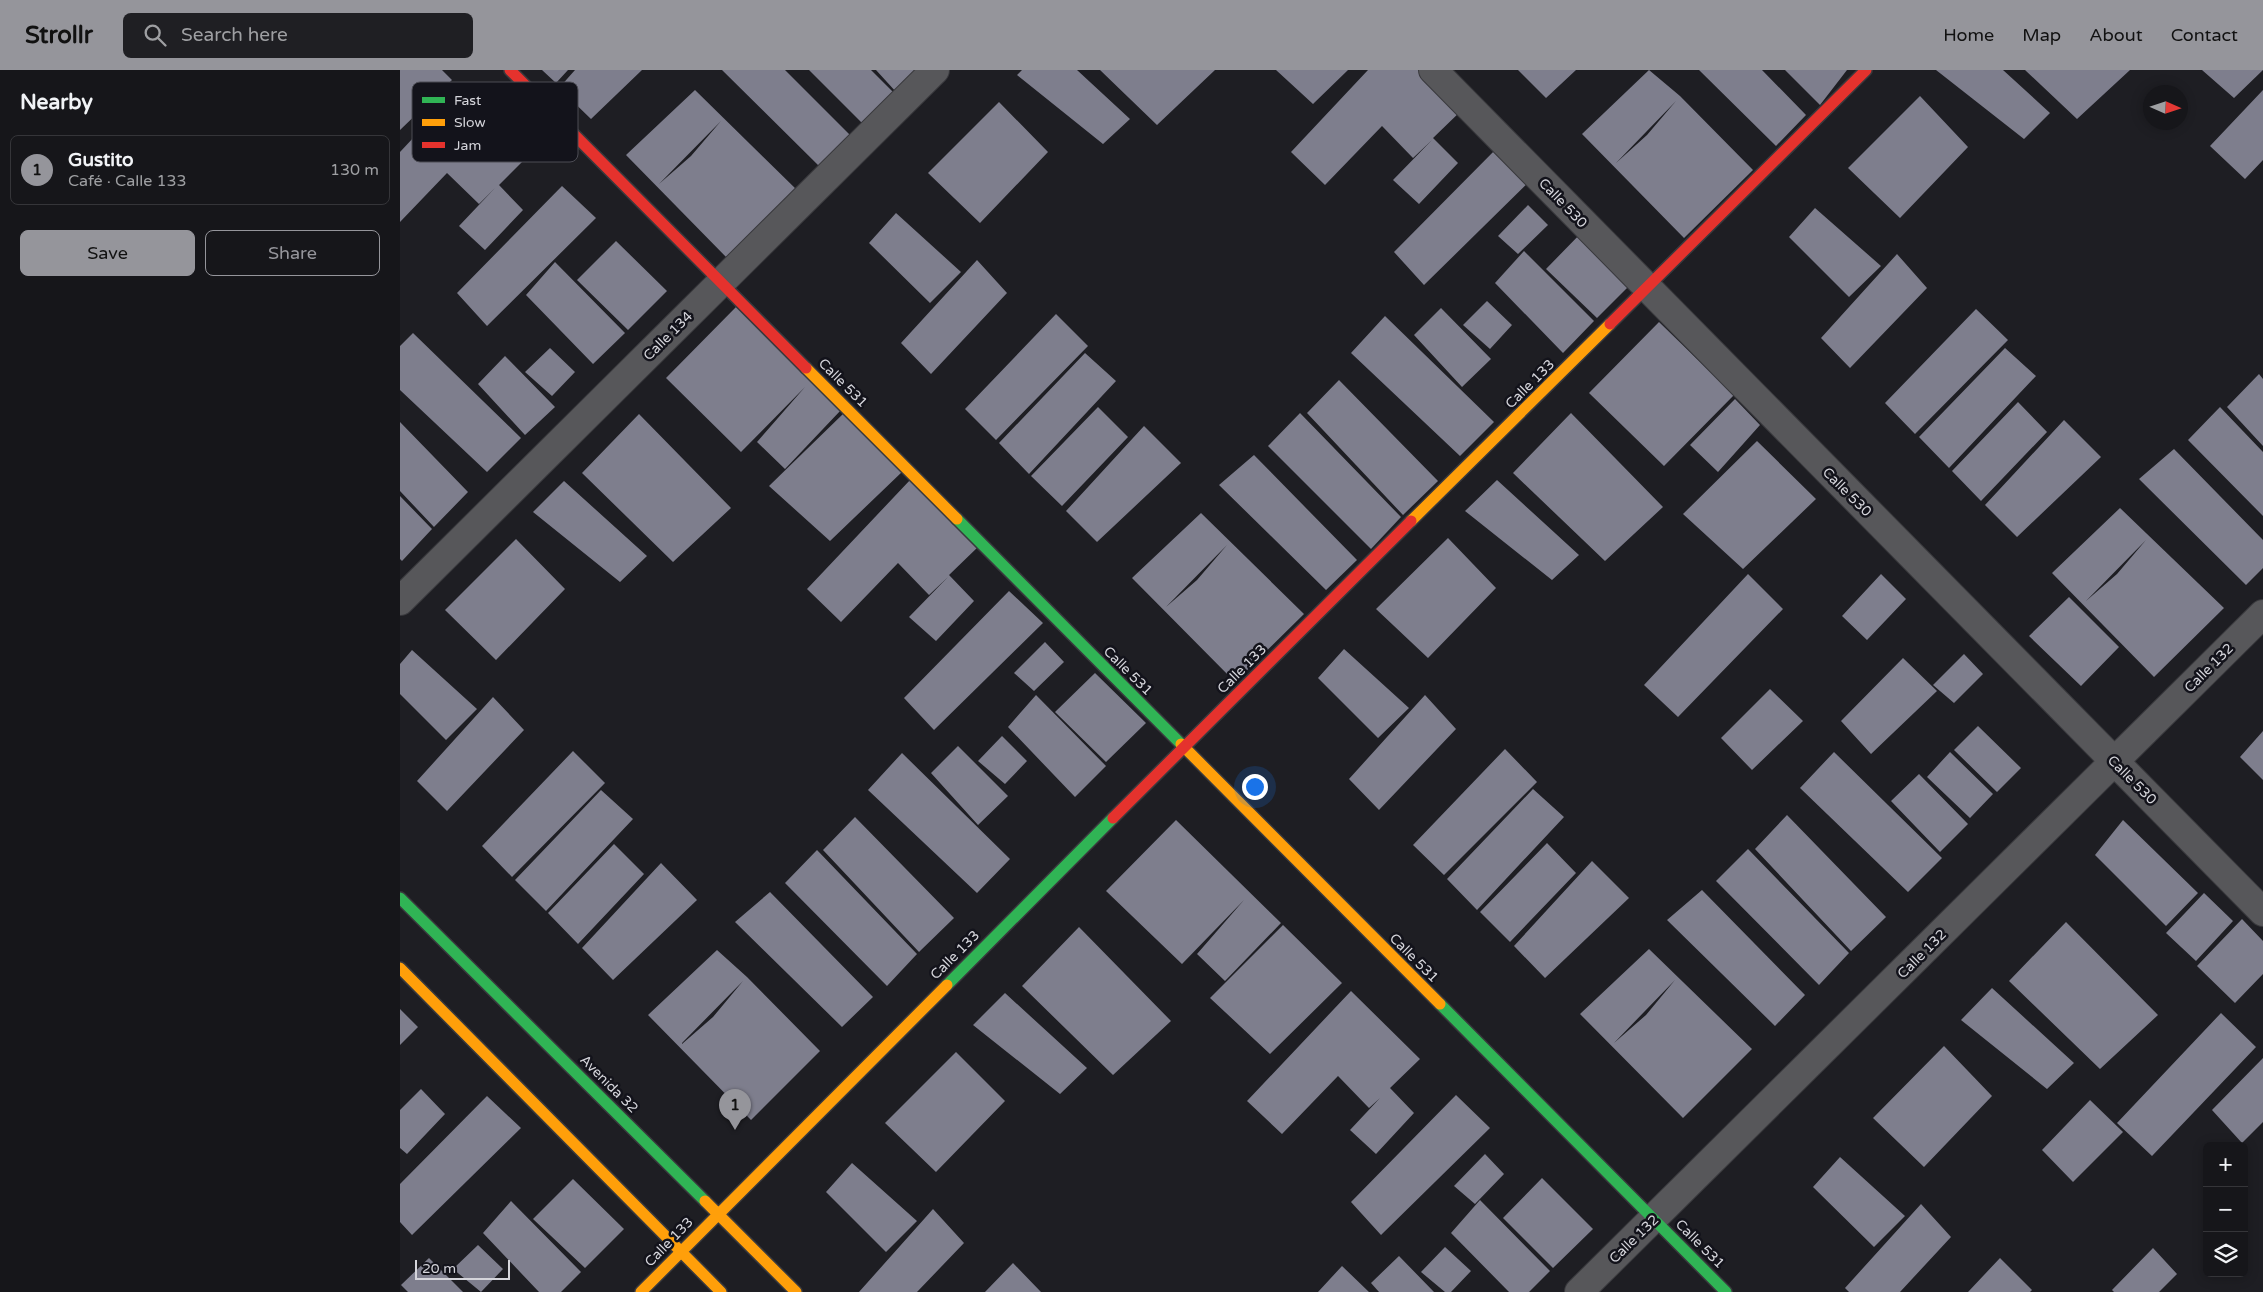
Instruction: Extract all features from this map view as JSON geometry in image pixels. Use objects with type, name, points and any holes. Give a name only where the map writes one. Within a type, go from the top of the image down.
[{"type":"street","name":"Calle 531","points":[[510,70],[522,82]]},
{"type":"street","name":"Calle 134","points":[[400,601],[935,70]]},
{"type":"street","name":"Calle 530","points":[[1433,70],[2263,912]]},
{"type":"street","name":"Calle 133","points":[[641,1292],[1183,748],[1648,289],[1866,70]]},
{"type":"street","name":"Calle 531","points":[[578,138],[1726,1292]]},
{"type":"street","name":"Calle 132","points":[[1579,1292],[2263,614]]},
{"type":"street","name":"Avenida 32","points":[[400,898],[796,1292]]},
{"type":"street","points":[[400,968],[721,1292]]},
{"type":"building","points":[[400,70],[442,70],[452,80],[450,82],[412,82],[412,118],[400,130]]},
{"type":"building","points":[[542,70],[568,70],[557,82]]},
{"type":"building","points":[[575,70],[642,70],[591,119],[578,106],[578,82],[564,82]]},
{"type":"building","points":[[722,70],[785,70],[851,136],[820,167]]},
{"type":"building","points":[[809,70],[871,70],[895,94],[865,126]]},
{"type":"building","points":[[876,70],[919,70],[897,93]]},
{"type":"building","points":[[1022,70],[1077,70],[1130,119],[1103,144],[1017,75]]},
{"type":"building","points":[[1100,70],[1215,70],[1157,125]]},
{"type":"building","points":[[1276,70],[1348,70],[1313,104]]},
{"type":"building","points":[[1368,70],[1423,70],[1463,109],[1433,138],[1458,163],[1419,204],[1393,180],[1432,140],[1413,158],[1382,126],[1325,185],[1291,152]]},
{"type":"building","points":[[1518,70],[1576,70],[1546,98]]},
{"type":"building","points":[[1649,70],[1680,96],[1753,170],[1684,238],[1582,134]],"holes":[[[1676,101],[1647,135],[1616,163]]]},
{"type":"building","points":[[1699,70],[1762,70],[1806,115],[1776,146]]},
{"type":"building","points":[[1785,70],[1847,70],[1820,105]]},
{"type":"building","points":[[1936,70],[2003,70],[2050,113],[2024,139]]},
{"type":"building","points":[[2025,70],[2130,70],[2077,119]]},
{"type":"building","points":[[2202,70],[2263,70],[2234,98]]},
{"type":"building","points":[[695,90],[798,191],[728,259],[626,155]],"holes":[[[721,121],[691,156],[659,184]]]},
{"type":"building","points":[[2263,90],[2263,160],[2245,179],[2210,146]]},
{"type":"building","points":[[1920,96],[1968,147],[1900,218],[1848,168]]},
{"type":"building","points":[[999,102],[1048,152],[980,223],[928,173]]},
{"type":"building","points":[[412,139],[412,162],[522,162],[499,185],[523,210],[485,250],[459,226],[495,188],[479,204],[447,173],[400,222],[400,152]]},
{"type":"building","points":[[1500,145],[1533,178],[1424,285],[1394,252]]},
{"type":"building","points":[[562,186],[596,218],[487,326],[457,293]]},
{"type":"building","points":[[1528,205],[1548,225],[1518,254],[1498,236]]},
{"type":"building","points":[[1815,208],[1881,266],[1849,297],[1789,237]]},
{"type":"building","points":[[896,213],[961,272],[930,303],[869,243]]},
{"type":"building","points":[[1585,229],[1636,279],[1597,318],[1546,269]]},
{"type":"building","points":[[616,241],[667,291],[628,330],[577,280]]},
{"type":"building","points":[[1524,251],[1594,321],[1563,353],[1495,283]]},
{"type":"building","points":[[1897,254],[1927,288],[1850,368],[1821,338]]},
{"type":"building","points":[[977,260],[1007,293],[931,374],[901,343]]},
{"type":"building","points":[[555,262],[625,333],[593,364],[526,295]]},
{"type":"building","points":[[1487,301],[1512,325],[1490,349],[1463,325]]},
{"type":"building","points":[[736,307],[841,410],[785,469],[757,442],[805,387],[741,452],[666,378]]},
{"type":"building","points":[[1441,308],[1491,359],[1462,387],[1414,335]]},
{"type":"building","points":[[1976,309],[2008,340],[1915,434],[1885,403]]},
{"type":"building","points":[[1056,314],[1088,346],[996,440],[965,409]]},
{"type":"building","points":[[1385,316],[1494,422],[1460,456],[1351,353]]},
{"type":"building","points":[[1659,322],[1734,395],[1664,466],[1589,393]]},
{"type":"building","points":[[413,333],[521,438],[487,472],[400,390],[400,346]]},
{"type":"building","points":[[550,348],[575,372],[552,396],[525,372]]},
{"type":"building","points":[[2005,348],[2036,376],[1949,468],[1919,437]]},
{"type":"building","points":[[1085,353],[1116,381],[1029,474],[999,443]]},
{"type":"building","points":[[505,356],[555,407],[525,435],[478,384]]},
{"type":"building","points":[[2259,374],[2263,379],[2263,446],[2227,407]]},
{"type":"building","points":[[1339,380],[1438,481],[1403,515],[1307,413]]},
{"type":"building","points":[[1735,399],[1760,425],[1718,472],[1690,445]]},
{"type":"building","points":[[2018,402],[2047,432],[1981,501],[1952,471]]},
{"type":"building","points":[[1098,407],[1128,437],[1062,506],[1031,476]]},
{"type":"building","points":[[2220,407],[2263,452],[2263,516],[2188,440]]},
{"type":"building","points":[[844,413],[903,471],[830,541],[769,486]]},
{"type":"building","points":[[1300,413],[1401,517],[1371,549],[1268,446]]},
{"type":"building","points":[[1571,413],[1663,507],[1605,561],[1513,473]]},
{"type":"building","points":[[639,414],[731,508],[673,562],[582,473]]},
{"type":"building","points":[[2064,420],[2101,457],[2017,537],[1985,505]]},
{"type":"building","points":[[400,422],[468,492],[434,527],[400,491]]},
{"type":"building","points":[[1144,426],[1181,463],[1097,542],[1066,511]]},
{"type":"building","points":[[1757,441],[1816,499],[1743,569],[1683,514]]},
{"type":"building","points":[[2174,449],[2263,540],[2263,568],[2246,585],[2139,479]]},
{"type":"building","points":[[1254,455],[1357,560],[1326,590],[1219,485]]},
{"type":"building","points":[[911,479],[979,546],[949,575],[974,601],[936,641],[909,617],[948,577],[929,595],[898,563],[841,622],[807,589]]},
{"type":"building","points":[[1497,480],[1579,555],[1552,580],[1465,511]]},
{"type":"building","points":[[564,481],[647,556],[620,582],[533,512]]},
{"type":"building","points":[[400,496],[432,529],[402,561],[400,559]]},
{"type":"building","points":[[2120,508],[2224,608],[2154,677],[2052,573]],"holes":[[[2146,540],[2117,574],[2086,601]]]},
{"type":"building","points":[[1201,513],[1304,614],[1235,682],[1132,578]],"holes":[[[1227,545],[1197,580],[1166,607]]]},
{"type":"building","points":[[1448,538],[1496,588],[1428,658],[1376,609]]},
{"type":"building","points":[[516,539],[565,589],[496,660],[445,610]]},
{"type":"building","points":[[1748,574],[1783,609],[1678,717],[1644,685]]},
{"type":"building","points":[[1881,574],[1906,599],[1867,640],[1842,616]]},
{"type":"building","points":[[1009,591],[1043,623],[934,730],[904,698]]},
{"type":"building","points":[[2069,597],[2119,647],[2081,686],[2029,636]]},
{"type":"building","points":[[1045,642],[1064,662],[1034,691],[1014,673]]},
{"type":"building","points":[[1344,649],[1409,708],[1378,738],[1318,678]]},
{"type":"building","points":[[412,650],[477,709],[446,740],[400,694],[400,664]]},
{"type":"building","points":[[1964,654],[1983,674],[1954,703],[1933,685]]},
{"type":"building","points":[[1903,658],[1937,691],[1871,754],[1841,721]]},
{"type":"building","points":[[1095,673],[1146,723],[1106,762],[1055,712]]},
{"type":"building","points":[[1770,689],[1803,721],[1752,770],[1721,738]]},
{"type":"building","points":[[1036,695],[1106,766],[1075,797],[1008,727]]},
{"type":"building","points":[[1425,695],[1456,729],[1379,810],[1349,779]]},
{"type":"building","points":[[493,697],[524,730],[447,811],[417,781]]},
{"type":"building","points":[[1978,726],[2021,768],[1997,792],[1954,750]]},
{"type":"building","points":[[2263,731],[2263,780],[2240,757]]},
{"type":"building","points":[[1002,736],[1027,761],[1005,784],[978,761]]},
{"type":"building","points":[[958,746],[1008,796],[978,825],[931,773]]},
{"type":"building","points":[[1505,749],[1537,782],[1444,875],[1413,845]]},
{"type":"building","points":[[573,751],[605,783],[512,877],[482,846]]},
{"type":"building","points":[[1834,752],[1942,858],[1908,892],[1800,788]]},
{"type":"building","points":[[1950,752],[1993,794],[1970,818],[1927,777]]},
{"type":"building","points":[[902,753],[1010,859],[977,893],[868,790]]},
{"type":"building","points":[[1919,774],[1968,824],[1940,852],[1891,801]]},
{"type":"building","points":[[1533,789],[1564,817],[1477,910],[1447,879]]},
{"type":"building","points":[[601,790],[633,819],[546,911],[515,880]]},
{"type":"building","points":[[1787,815],[1886,917],[1851,951],[1755,849]]},
{"type":"building","points":[[855,817],[954,918],[919,952],[823,850]]},
{"type":"building","points":[[1176,820],[1281,923],[1225,981],[1197,954],[1244,900],[1182,964],[1106,891]]},
{"type":"building","points":[[2123,820],[2198,893],[2166,926],[2095,855]]},
{"type":"building","points":[[1547,843],[1576,873],[1510,942],[1480,912]]},
{"type":"building","points":[[614,844],[644,874],[578,944],[548,913]]},
{"type":"building","points":[[1748,849],[1849,953],[1819,985],[1716,881]]},
{"type":"building","points":[[817,850],[917,954],[887,986],[785,883]]},
{"type":"building","points":[[1592,861],[1629,898],[1545,978],[1514,946]]},
{"type":"building","points":[[661,863],[697,900],[613,980],[582,948]]},
{"type":"building","points":[[1702,890],[1805,995],[1775,1026],[1667,920]]},
{"type":"building","points":[[770,892],[873,997],[842,1027],[735,922]]},
{"type":"building","points":[[2204,893],[2233,921],[2196,961],[2166,933]]},
{"type":"building","points":[[2242,919],[2263,941],[2263,974],[2235,1003],[2197,966]]},
{"type":"building","points":[[2066,922],[2158,1015],[2100,1069],[2009,981]]},
{"type":"building","points":[[1283,925],[1342,983],[1270,1054],[1210,998]]},
{"type":"building","points":[[1079,927],[1171,1021],[1113,1075],[1022,986]]},
{"type":"building","points":[[1649,949],[1752,1049],[1683,1118],[1580,1014]],"holes":[[[1675,980],[1646,1015],[1614,1043]]]},
{"type":"building","points":[[717,950],[747,977],[820,1051],[751,1120],[648,1015]],"holes":[[[743,981],[713,1017],[682,1044]]]},
{"type":"building","points":[[1992,988],[2074,1063],[2047,1089],[1961,1020]]},
{"type":"building","points":[[1351,991],[1420,1059],[1390,1088],[1414,1113],[1376,1154],[1350,1130],[1380,1098],[1369,1108],[1338,1076],[1282,1134],[1247,1101]]},
{"type":"building","points":[[1005,993],[1087,1068],[1060,1094],[973,1025]]},
{"type":"building","points":[[400,1009],[418,1027],[400,1045]]},
{"type":"building","points":[[2221,1013],[2256,1047],[2152,1156],[2117,1123]]},
{"type":"building","points":[[1944,1046],[1992,1096],[1924,1167],[1873,1118]]},
{"type":"building","points":[[956,1052],[1005,1101],[936,1172],[885,1123]]},
{"type":"building","points":[[2263,1058],[2263,1122],[2241,1142],[2212,1110]]},
{"type":"building","points":[[421,1089],[445,1114],[407,1154],[400,1148],[400,1110]]},
{"type":"building","points":[[1456,1095],[1490,1128],[1381,1235],[1351,1202]]},
{"type":"building","points":[[487,1096],[521,1128],[412,1235],[400,1222],[400,1184]]},
{"type":"building","points":[[2090,1100],[2123,1132],[2073,1182],[2042,1150]]},
{"type":"building","points":[[1485,1154],[1504,1174],[1475,1204],[1454,1186]]},
{"type":"building","points":[[1840,1157],[1905,1216],[1874,1247],[1813,1187]]},
{"type":"building","points":[[852,1163],[917,1221],[886,1252],[826,1192]]},
{"type":"building","points":[[1542,1178],[1593,1229],[1553,1268],[1503,1218]]},
{"type":"building","points":[[573,1179],[624,1229],[585,1268],[533,1219]]},
{"type":"building","points":[[1480,1200],[1550,1271],[1529,1292],[1509,1292],[1451,1233]]},
{"type":"building","points":[[511,1201],[581,1272],[561,1292],[539,1292],[483,1233]]},
{"type":"building","points":[[1921,1204],[1951,1237],[1900,1292],[1849,1292],[1845,1288]]},
{"type":"building","points":[[933,1209],[964,1243],[917,1292],[859,1292]]},
{"type":"building","points":[[478,1245],[503,1269],[481,1292],[453,1269]]},
{"type":"building","points":[[1445,1247],[1471,1271],[1451,1292],[1445,1292],[1421,1272]]},
{"type":"building","points":[[2153,1248],[2177,1274],[2159,1292],[2114,1292],[2112,1290]]},
{"type":"building","points":[[1399,1256],[1434,1292],[1379,1292],[1371,1283]]},
{"type":"building","points":[[429,1258],[463,1292],[408,1292],[401,1285]]},
{"type":"building","points":[[2000,1258],[2032,1290],[2030,1292],[1968,1292]]},
{"type":"building","points":[[1013,1263],[1041,1292],[985,1292]]},
{"type":"building","points":[[1342,1266],[1369,1292],[1318,1292]]},
{"type":"traffic: fast","points":[[957,519],[1181,744]]},
{"type":"traffic: fast","points":[[947,985],[1113,818]]},
{"type":"traffic: fast","points":[[400,898],[705,1201]]},
{"type":"traffic: fast","points":[[1440,1004],[1726,1292]]},
{"type":"traffic: slow","points":[[1411,521],[1610,324]]},
{"type":"traffic: slow","points":[[806,368],[957,519]]},
{"type":"traffic: slow","points":[[1181,744],[1440,1004]]},
{"type":"traffic: slow","points":[[400,968],[721,1292]]},
{"type":"traffic: slow","points":[[641,1292],[947,985]]},
{"type":"traffic: slow","points":[[705,1201],[796,1292]]},
{"type":"traffic: jam","points":[[510,70],[522,82]]},
{"type":"traffic: jam","points":[[1610,324],[1866,70]]},
{"type":"traffic: jam","points":[[578,138],[806,368]]},
{"type":"traffic: jam","points":[[1113,818],[1411,521]]},
{"type":"place","name":"Gustito","points":[[735,1130]]}]
